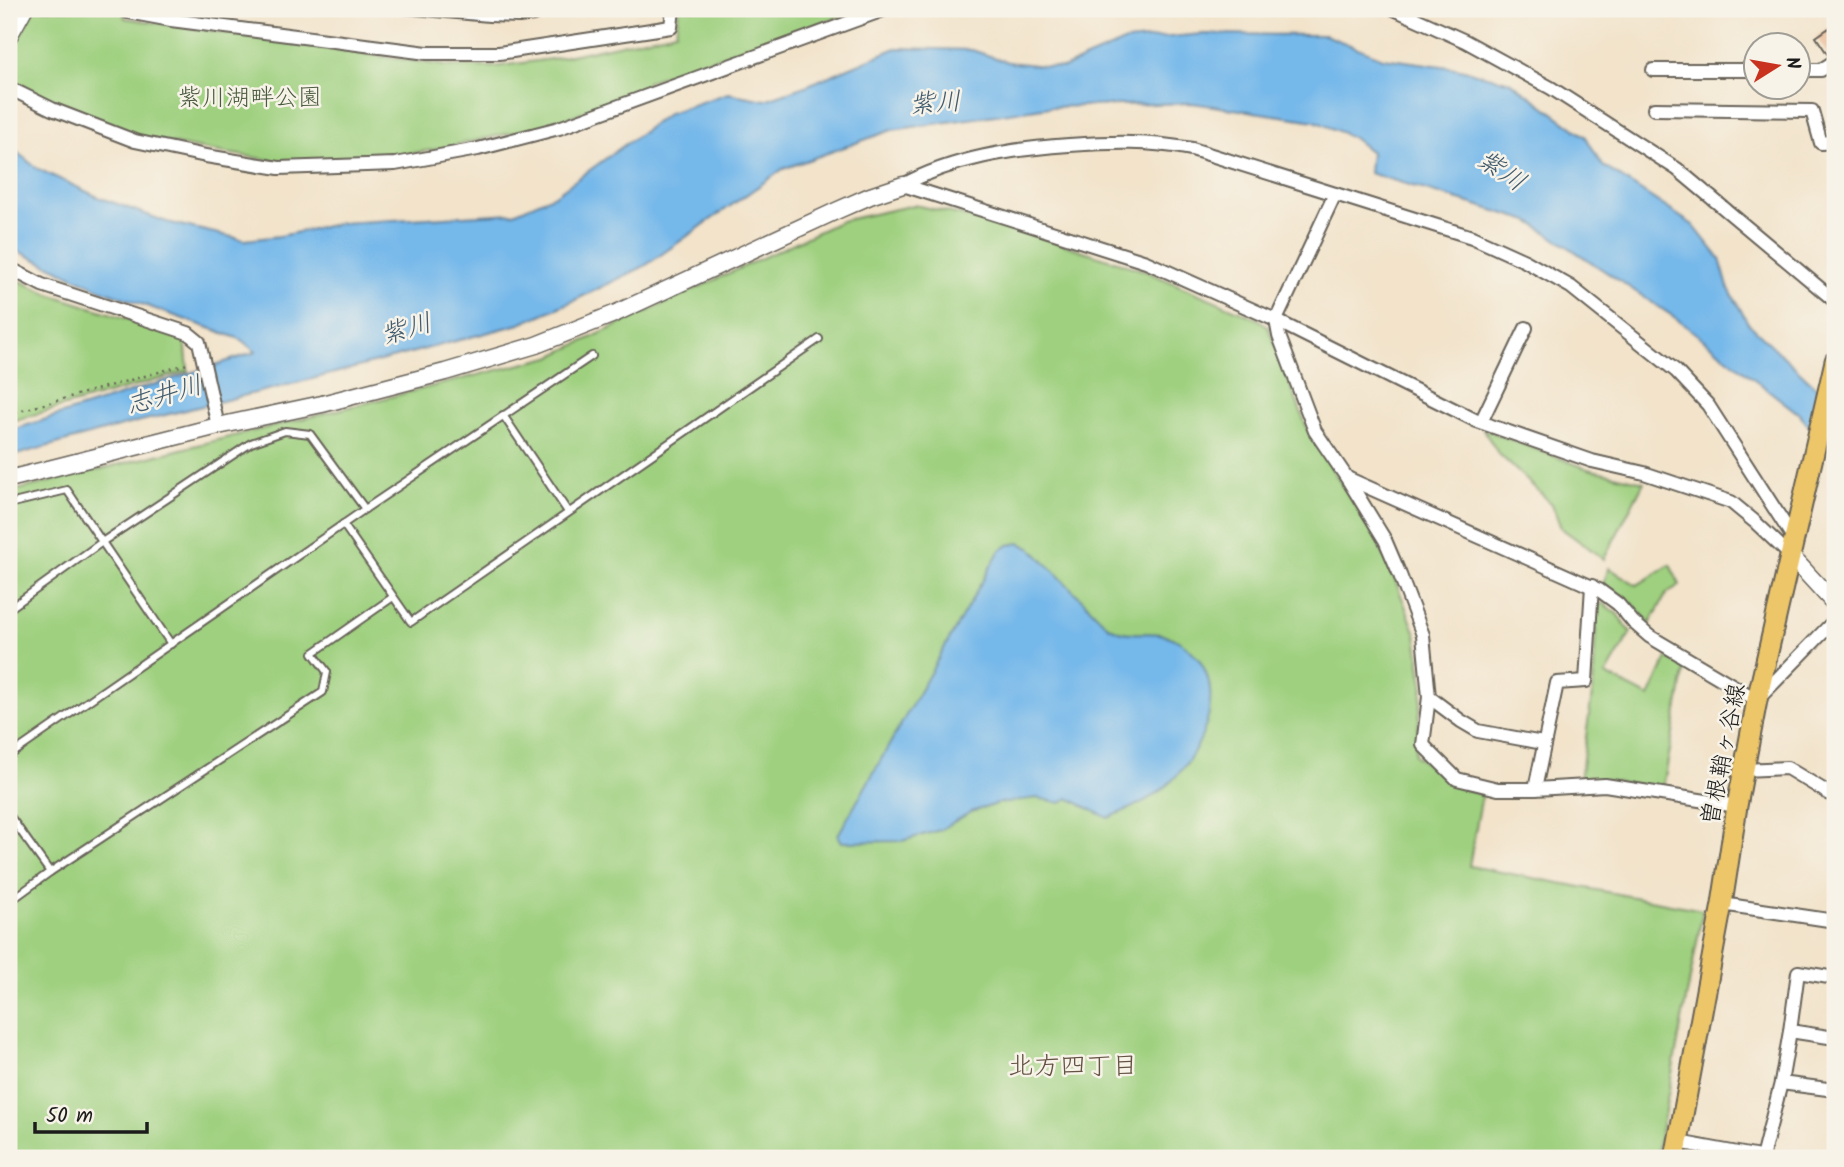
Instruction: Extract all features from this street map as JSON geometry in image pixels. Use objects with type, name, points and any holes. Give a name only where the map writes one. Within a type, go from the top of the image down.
[{"type":"main road","name":"曽根鞘ヶ谷線","points":[[1676,1150],[1723,904],[1737,806],[1757,700],[1835,361]]},
{"type":"street","points":[[9,36],[24,9]]},
{"type":"street","points":[[127,9],[128,12],[171,20],[427,53],[499,53],[671,27],[673,9]]},
{"type":"street","points":[[9,89],[135,141],[206,156],[279,168],[395,164],[478,149],[559,128],[886,9]]},
{"type":"street","points":[[1394,9],[1465,41],[1551,88],[1677,169],[1835,301]]},
{"type":"street","points":[[1812,70],[1821,70],[1835,61]]},
{"type":"street","points":[[1653,70],[1742,70]]},
{"type":"street","points":[[1654,109],[1812,111],[1821,143],[1835,142]]},
{"type":"street","points":[[9,479],[445,372],[536,345],[614,314],[870,196],[903,185],[923,174],[998,152],[1125,142],[1162,144],[1192,149],[1472,237],[1525,261],[1571,287],[1676,371],[1708,405],[1792,548],[1835,604]]},
{"type":"street","points":[[903,185],[1146,262],[1276,320],[1481,422],[1592,461],[1644,473],[1731,502],[1792,548]]},
{"type":"street","points":[[1335,194],[1276,320],[1279,336],[1315,431],[1385,540],[1423,635],[1429,697],[1423,745],[1457,779],[1497,789],[1605,785],[1737,806]]},
{"type":"street","points":[[9,268],[42,285],[188,333],[199,342],[218,426]]},
{"type":"street","points":[[1481,422],[1526,328]]},
{"type":"street","points":[[1347,478],[1592,586],[1618,604],[1649,636],[1757,700],[1835,620]]},
{"type":"street","points":[[1535,789],[1557,683],[1586,681],[1592,586]]},
{"type":"street","points":[[1429,697],[1478,731],[1543,743]]},
{"type":"street","points":[[1744,769],[1787,768],[1835,797]]},
{"type":"street","points":[[1723,904],[1835,921]]},
{"type":"street","points":[[1676,1150],[1764,1158],[1781,1083],[1798,972],[1835,978]]},
{"type":"street","points":[[1790,1031],[1835,1038]]},
{"type":"street","points":[[1781,1083],[1835,1090]]},
{"type":"lane","points":[[393,9],[519,19],[534,17],[550,9]]},
{"type":"lane","points":[[343,524],[411,622],[819,339]]},
{"type":"lane","points":[[9,756],[343,524],[592,356]]},
{"type":"lane","points":[[503,415],[568,512]]},
{"type":"lane","points":[[9,610],[102,542],[251,443],[285,431],[310,434],[365,509]]},
{"type":"lane","points":[[9,504],[67,491],[171,644]]},
{"type":"lane","points":[[9,902],[50,872],[323,692],[327,672],[313,653],[393,597]]},
{"type":"lane","points":[[9,815],[50,872]]},
{"type":"path","points":[[9,414],[202,360]]},
{"type":"green space","name":"紫川湖畔公園","points":[[35,9],[123,9],[125,18],[447,66],[494,67],[558,58],[676,32],[679,9],[862,9],[648,81],[643,89],[552,124],[438,149],[362,161],[277,161],[138,137],[54,103],[9,77],[9,54]]},
{"type":"green space","points":[[914,205],[997,223],[1145,271],[1258,319],[1268,327],[1309,433],[1373,533],[1392,572],[1416,634],[1423,685],[1415,755],[1453,785],[1482,795],[1469,866],[1703,910],[1656,1158],[9,1158],[9,492],[550,357],[841,221]]},
{"type":"green space","points":[[9,276],[49,294],[185,337],[188,371],[9,422]]},
{"type":"green space","points":[[1483,429],[1588,469],[1644,482],[1604,559],[1561,528],[1552,504],[1498,453]]},
{"type":"green space","points":[[1670,565],[1680,585],[1667,593],[1650,624],[1627,598],[1603,584],[1609,568],[1637,585]]},
{"type":"green space","points":[[1602,603],[1616,613],[1631,632],[1606,675],[1649,697],[1667,658],[1685,668],[1663,788],[1607,780],[1580,780],[1593,687],[1597,606]]},
{"type":"water","points":[[1202,34],[1325,35],[1383,58],[1456,68],[1511,82],[1586,137],[1602,165],[1693,225],[1720,259],[1728,287],[1748,323],[1835,405],[1835,457],[1799,414],[1677,319],[1529,221],[1369,173],[1371,152],[1352,137],[1315,121],[1192,103],[1050,107],[892,130],[783,169],[645,266],[520,324],[9,457],[9,431],[256,352],[240,339],[102,290],[9,247],[9,146],[38,169],[98,197],[167,222],[245,240],[280,236],[341,223],[514,213],[555,195],[669,113],[728,93],[765,100],[896,48],[972,50],[1008,62],[1063,68],[1126,41]]},
{"type":"water","points":[[1020,543],[1032,549],[1108,626],[1123,632],[1165,635],[1180,642],[1197,657],[1207,675],[1210,695],[1202,736],[1192,755],[1179,773],[1158,793],[1108,818],[1068,798],[1061,803],[1037,798],[1000,803],[971,812],[940,830],[902,841],[842,842],[838,835],[1000,550]]},
{"type":"building","points":[[1835,24],[1835,52],[1828,55],[1816,37]]},
{"type":"district","name":"北方四丁目","points":[[1073,1065]]},
{"type":"water label","name":"紫川","points":[[935,102]]},
{"type":"water label","name":"紫川","points":[[1502,170]]},
{"type":"water label","name":"紫川","points":[[406,328]]},
{"type":"water label","name":"志井川","points":[[164,394]]}]
